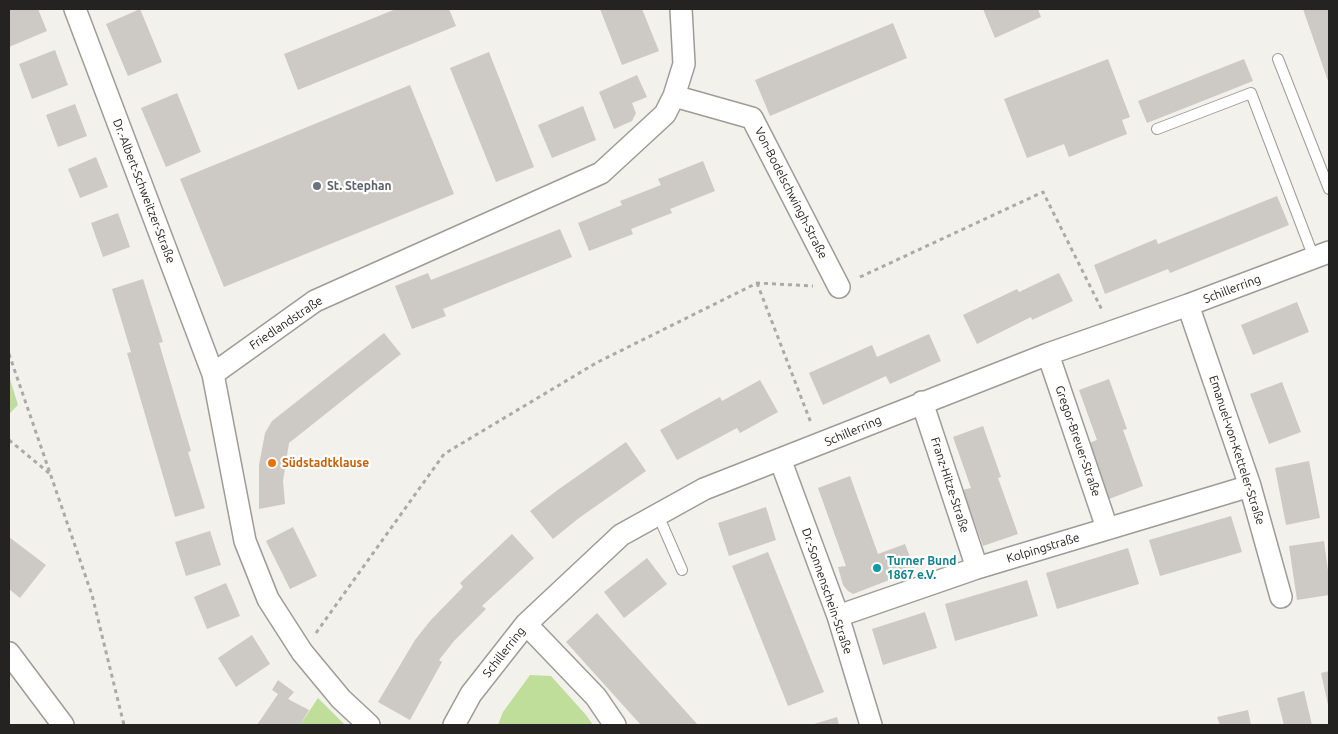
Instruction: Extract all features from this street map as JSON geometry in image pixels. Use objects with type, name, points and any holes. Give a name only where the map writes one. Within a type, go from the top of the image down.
[{"type":"street","name":"Dr.-Albert-Schweitzer-Straße","points":[[75,9],[213,374]]},
{"type":"street","name":"Friedlandstraße","points":[[213,374],[315,301],[601,173],[665,114],[674,96],[684,64],[681,9]]},
{"type":"street","name":"Von-Bodelschwingh-Straße","points":[[674,96],[752,118],[839,287]]},
{"type":"street","name":"Schillerring","points":[[454,725],[471,694],[526,624],[622,535],[704,489],[1048,354],[1322,255]]},
{"type":"street","name":"Emanuel-von-Ketteler-Straße","points":[[1188,305],[1250,486],[1281,597]]},
{"type":"street","name":"Gregor-Breuer-Straße","points":[[1048,354],[1108,528]]},
{"type":"street","points":[[213,374],[245,541],[268,599],[302,652],[341,699],[369,725]]},
{"type":"street","name":"Franz-Hitze-Straße","points":[[922,402],[977,568]]},
{"type":"street","name":"Dr.-Sonnenschein-Straße","points":[[780,459],[838,616],[871,725]]},
{"type":"street","name":"Kolpingstraße","points":[[838,616],[977,568],[1250,486]]},
{"type":"street","points":[[526,624],[596,696],[616,725]]},
{"type":"street","points":[[9,653],[63,725]]},
{"type":"lane","points":[[1278,59],[1329,188]]},
{"type":"lane","points":[[1158,129],[1250,93],[1322,255]]},
{"type":"lane","points":[[658,514],[682,570]]},
{"type":"path","points":[[302,652],[444,454],[596,363],[757,282],[839,287],[1043,192],[1112,331]]},
{"type":"path","points":[[757,282],[819,445]]},
{"type":"path","points":[[9,354],[92,595],[124,725]]},
{"type":"path","points":[[9,440],[50,473]]},
{"type":"green space","points":[[9,376],[18,405],[9,414]]},
{"type":"green space","points":[[530,675],[551,676],[593,725],[498,725],[503,712]]},
{"type":"green space","points":[[318,698],[345,725],[300,725]]},
{"type":"building","points":[[9,9],[38,9],[47,31],[9,47]]},
{"type":"building","points":[[140,9],[162,62],[128,76],[106,24]]},
{"type":"building","points":[[396,9],[449,9],[456,26],[298,90],[284,54]]},
{"type":"building","points":[[600,9],[642,9],[659,51],[622,65]]},
{"type":"building","points":[[983,9],[1038,9],[1041,17],[995,38]]},
{"type":"building","points":[[1303,9],[1329,9],[1329,84]]},
{"type":"building","points":[[893,23],[907,58],[770,116],[755,80]]},
{"type":"building","points":[[55,50],[68,85],[32,99],[19,64]]},
{"type":"building","points":[[489,52],[534,167],[496,182],[450,68]]},
{"type":"building","points":[[1108,59],[1130,117],[1122,120],[1127,134],[1069,157],[1064,144],[1027,158],[1004,99]]},
{"type":"building","points":[[1244,59],[1253,81],[1147,123],[1138,101]]},
{"type":"building","points":[[637,75],[647,97],[632,103],[636,113],[632,121],[614,129],[599,92]]},
{"type":"building","name":"St. Stephan","points":[[410,85],[454,194],[224,287],[180,179]]},
{"type":"building","points":[[177,93],[201,152],[166,167],[141,108]]},
{"type":"building","points":[[75,104],[87,136],[58,147],[46,115]]},
{"type":"building","points":[[583,106],[596,140],[552,158],[538,125]]},
{"type":"building","points":[[96,157],[108,187],[80,198],[68,169]]},
{"type":"building","points":[[703,161],[715,191],[670,209],[672,213],[631,229],[633,234],[589,251],[578,223],[622,205],[620,201],[661,185],[658,179]]},
{"type":"building","points":[[1277,196],[1289,225],[1170,273],[1168,269],[1105,294],[1094,265],[1156,239],[1158,244]]},
{"type":"building","points":[[118,213],[130,247],[103,257],[91,223]]},
{"type":"building","points":[[560,229],[572,257],[443,309],[446,316],[412,329],[395,286],[428,273],[431,280]]},
{"type":"building","points":[[1059,273],[1073,301],[1032,320],[1031,317],[977,344],[963,315],[1017,289],[1019,292]]},
{"type":"building","points":[[143,279],[163,342],[159,343],[191,451],[188,452],[205,508],[175,517],[127,353],[131,352],[112,289]]},
{"type":"building","points":[[1297,302],[1309,332],[1253,355],[1241,325]]},
{"type":"building","points":[[384,333],[401,354],[289,443],[283,481],[285,504],[259,509],[259,465],[265,433],[272,421]]},
{"type":"building","points":[[929,334],[941,361],[890,384],[886,376],[823,405],[809,373],[872,345],[877,357]]},
{"type":"building","points":[[1109,379],[1127,429],[1123,430],[1143,486],[1109,499],[1089,443],[1097,440],[1079,390]]},
{"type":"building","points":[[760,380],[778,412],[740,433],[737,428],[677,460],[660,430],[720,397],[722,401]]},
{"type":"building","points":[[1282,382],[1301,432],[1269,444],[1250,394]]},
{"type":"building","points":[[983,426],[1001,477],[998,478],[1018,534],[983,546],[963,490],[971,488],[953,437]]},
{"type":"building","points":[[626,442],[646,471],[579,518],[553,539],[530,511]]},
{"type":"building","points":[[1309,461],[1320,518],[1286,525],[1275,468]]},
{"type":"building","points":[[850,476],[878,554],[905,544],[915,570],[853,594],[843,585],[838,567],[846,566],[818,488]]},
{"type":"building","points":[[766,507],[776,540],[729,556],[718,523]]},
{"type":"building","points":[[1231,516],[1242,552],[1160,576],[1149,540]]},
{"type":"building","points":[[293,527],[317,576],[290,589],[266,541]]},
{"type":"building","points":[[210,531],[221,565],[186,576],[175,542]]},
{"type":"building","points":[[512,534],[534,558],[482,606],[486,609],[454,641],[439,660],[442,662],[410,720],[378,702],[415,640],[430,621],[463,587],[460,583]]},
{"type":"building","points":[[9,537],[46,565],[20,598],[9,589]]},
{"type":"building","points":[[1324,541],[1329,578],[1329,595],[1297,600],[1289,546]]},
{"type":"building","points":[[1128,548],[1139,584],[1057,609],[1046,573]]},
{"type":"building","points":[[768,552],[824,692],[788,706],[732,566]]},
{"type":"building","points":[[647,558],[667,584],[624,618],[604,592]]},
{"type":"building","points":[[1027,580],[1038,616],[955,641],[945,604]]},
{"type":"building","points":[[226,583],[240,616],[207,629],[194,597]]},
{"type":"building","points":[[925,612],[937,648],[883,665],[872,629]]},
{"type":"building","points":[[597,613],[698,725],[640,724],[566,642]]},
{"type":"building","points":[[252,635],[270,664],[236,687],[218,658]]},
{"type":"building","points":[[1329,671],[1329,705],[1328,705],[1321,673]]},
{"type":"building","points":[[278,680],[294,692],[288,699],[309,710],[300,725],[257,725],[278,694],[272,690]]},
{"type":"building","points":[[1304,691],[1312,725],[1284,725],[1277,698]]},
{"type":"building","points":[[1248,710],[1251,725],[1220,725],[1217,717]]},
{"type":"building","points":[[837,717],[839,725],[811,725]]},
{"type":"place","name":"St. Stephan","points":[[317,186]]},
{"type":"place","name":"Südstadtklause","points":[[272,463]]},
{"type":"place","name":"Turner Bund 1867 e.V.","points":[[877,568]]}]
